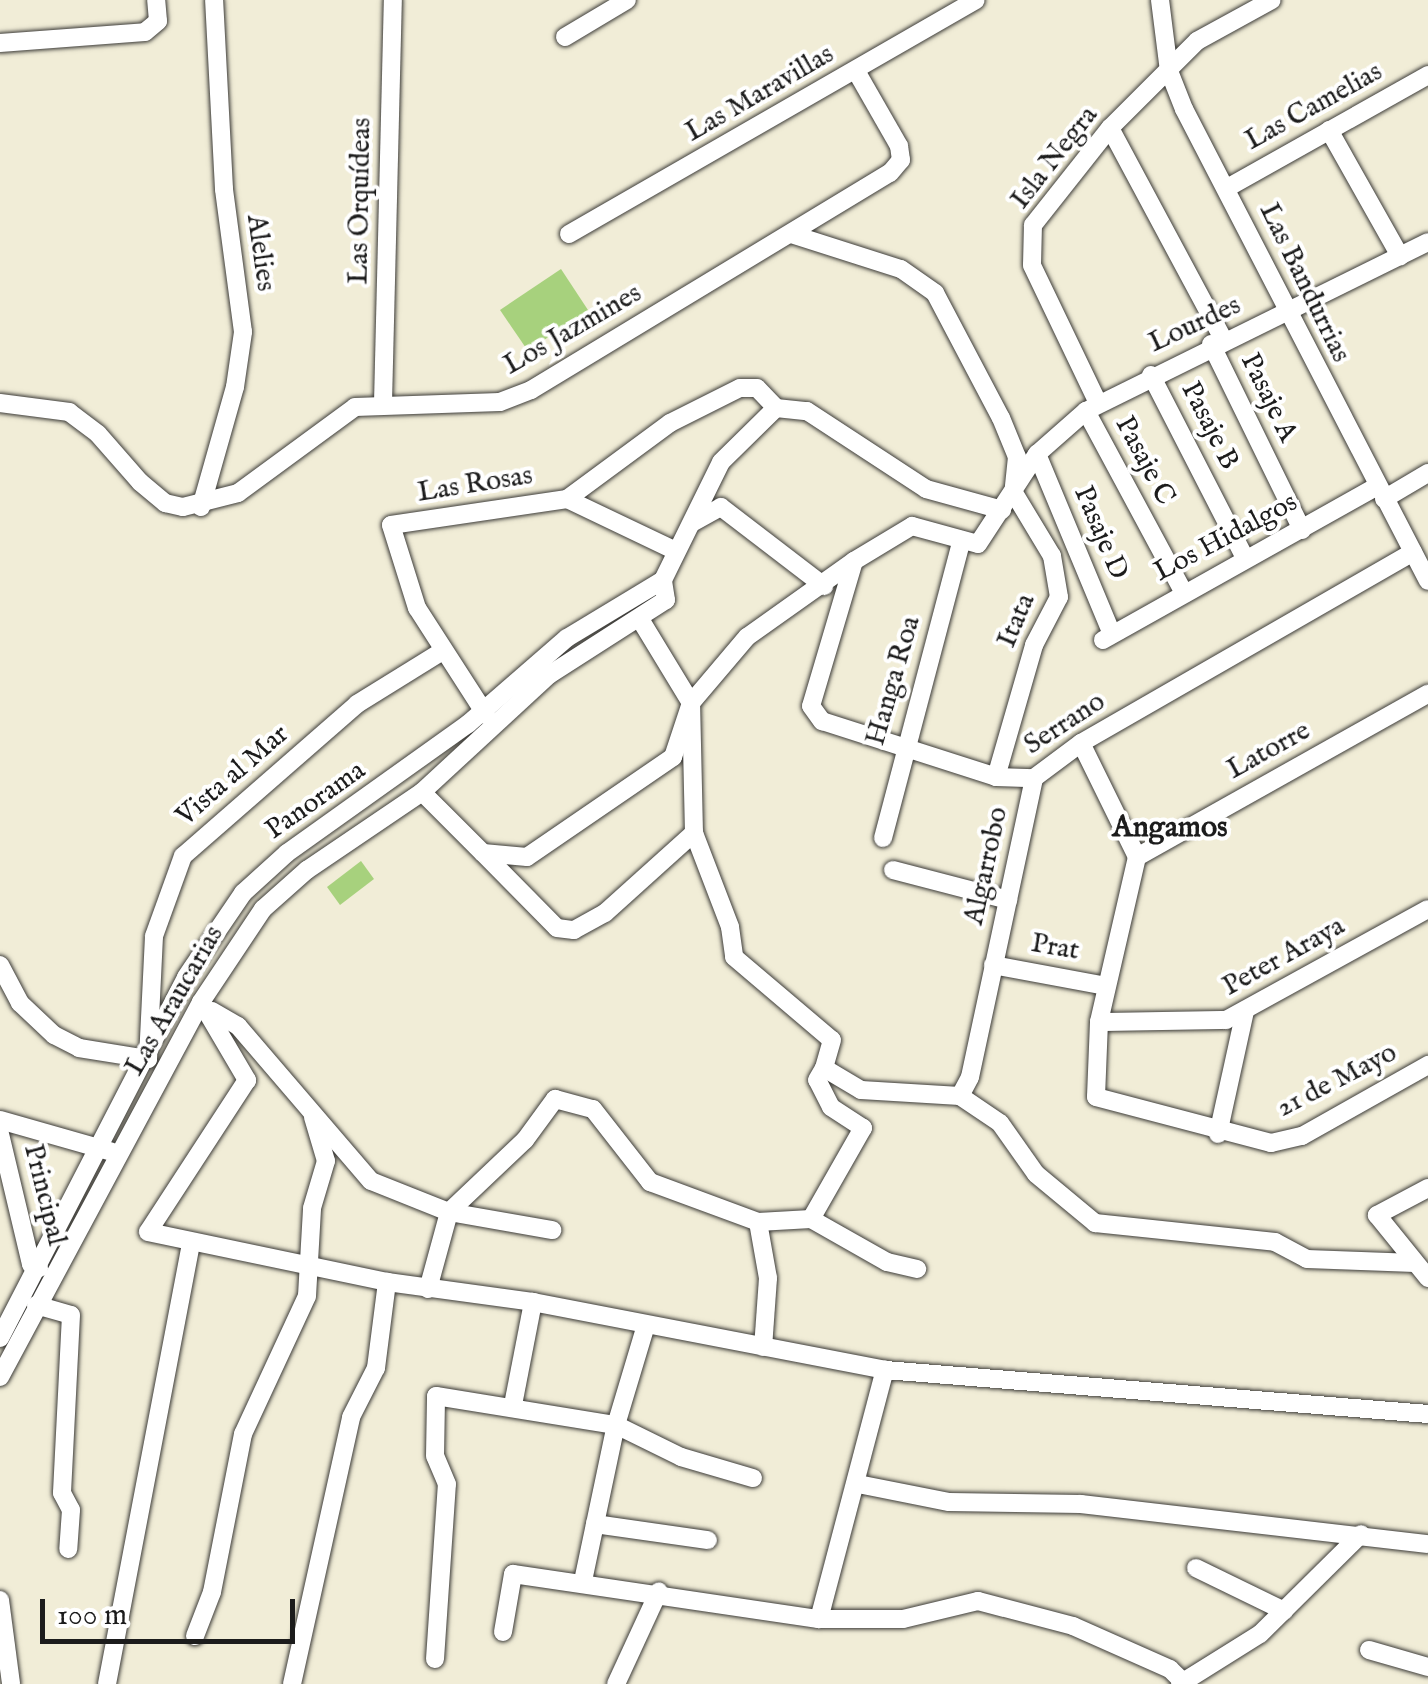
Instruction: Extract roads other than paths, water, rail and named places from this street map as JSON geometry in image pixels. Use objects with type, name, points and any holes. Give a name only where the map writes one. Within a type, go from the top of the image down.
[{"type":"street","points":[[0,43],[150,28],[158,21],[156,0]]},
{"type":"street","name":"Alelies","points":[[200,507],[235,388],[243,332],[224,189],[214,0]]},
{"type":"street","name":"Las Orquídeas","points":[[384,404],[393,0]]},
{"type":"street","points":[[565,37],[627,0]]},
{"type":"street","name":"Las Maravillas","points":[[569,234],[976,0]]},
{"type":"street","name":"Las Bandurrias","points":[[1160,0],[1169,71],[1286,315],[1428,580]]},
{"type":"street","points":[[1169,71],[1197,40],[1272,0]]},
{"type":"street","name":"Los Jazmines","points":[[200,507],[238,493],[355,407],[475,407],[531,390],[890,174],[901,160],[856,71]]},
{"type":"street","name":"Isla Negra","points":[[1092,407],[1028,245],[1033,225],[1110,128],[1169,71]]},
{"type":"street","name":"Las Camelias","points":[[1227,188],[1428,75]]},
{"type":"street","name":"Pasaje A","points":[[1110,128],[1217,342],[1302,530]]},
{"type":"street","points":[[1330,130],[1400,256]]},
{"type":"street","points":[[791,234],[901,268],[935,293],[1001,418],[1016,458],[1014,493]]},
{"type":"street","name":"Lourdes","points":[[962,540],[978,544],[1037,454],[1092,407],[1217,342],[1286,315],[1428,242]]},
{"type":"street","name":"Pasaje B","points":[[1151,376],[1244,556]]},
{"type":"street","points":[[568,499],[670,423],[740,388],[757,388],[776,408],[807,411],[926,489],[1002,510]]},
{"type":"street","points":[[0,403],[69,412],[165,503],[200,507]]},
{"type":"street","name":"Pasaje C","points":[[1092,407],[1183,591]]},
{"type":"street","points":[[663,580],[721,462],[776,408]]},
{"type":"street","name":"Pasaje D","points":[[1037,454],[1107,637]]},
{"type":"street","name":"Los Hidalgos","points":[[1107,637],[1244,556],[1428,473]]},
{"type":"street","name":"Itata","points":[[996,777],[1034,645],[1059,597],[1052,556],[1014,493]]},
{"type":"street","name":"Las Rosas","points":[[441,652],[418,608],[391,525],[568,499],[676,551]]},
{"type":"street","points":[[689,525],[712,506],[721,507],[824,586]]},
{"type":"street","points":[[483,853],[527,857],[594,816],[673,757],[690,703],[747,638],[854,561],[912,526],[962,540]]},
{"type":"street","name":"Hanga Roa","points":[[883,838],[902,751],[962,540]]},
{"type":"street","name":"Serrano","points":[[854,561],[811,706],[822,721],[902,751],[996,777],[1034,778],[1081,743],[1413,552]]},
{"type":"street","name":"Las Araucarias","points":[[0,1378],[36,1306],[263,909],[307,870],[422,792],[549,676],[666,600],[663,580]]},
{"type":"street","name":"Panorama","points":[[0,1338],[103,1148],[186,977],[243,893],[287,853],[407,772],[567,638],[663,580]]},
{"type":"street","points":[[640,618],[690,703],[687,754],[694,834],[730,927],[734,956],[832,1040],[817,1080],[831,1107],[863,1128],[811,1220]]},
{"type":"street","points":[[441,652],[481,711],[498,726]]},
{"type":"street","name":"Vista al Mar","points":[[148,1059],[154,936],[183,856],[358,704],[441,652]]},
{"type":"street","name":"Latorre","points":[[1137,857],[1428,694]]},
{"type":"street","points":[[1081,743],[1137,857],[1099,1022]]},
{"type":"street","name":"Algarrobo","points":[[960,1096],[970,1077],[1034,778]]},
{"type":"street","points":[[422,792],[557,928],[574,930],[605,913],[694,834]]},
{"type":"street","points":[[894,870],[1008,900]]},
{"type":"street","name":"Peter Araya","points":[[1099,1022],[1208,1024],[1246,1011],[1428,909]]},
{"type":"street","points":[[0,965],[20,1003],[54,1035],[79,1048],[148,1059]]},
{"type":"street","name":"Prat","points":[[993,965],[1106,986]]},
{"type":"street","points":[[206,1006],[238,1026],[371,1181],[449,1212],[552,1230]]},
{"type":"street","points":[[206,1006],[247,1080],[148,1232],[386,1282],[533,1302],[884,1370],[1428,1414]]},
{"type":"street","points":[[1218,1134],[1246,1011]]},
{"type":"street","name":"21 de Mayo","points":[[1099,1022],[1096,1097],[1218,1134],[1271,1143],[1302,1136],[1428,1065]]},
{"type":"street","points":[[824,1068],[861,1090],[960,1096],[1000,1123],[1036,1174],[1095,1223],[1274,1242],[1306,1259],[1415,1263]]},
{"type":"street","points":[[428,1288],[449,1212],[526,1140],[555,1099],[593,1110],[650,1182],[758,1222],[811,1220],[887,1262],[917,1269]]},
{"type":"street","points":[[194,1636],[212,1592],[243,1434],[307,1296],[312,1208],[326,1161],[314,1117]]},
{"type":"street","name":"Principal","points":[[0,1120],[121,1156]]},
{"type":"street","name":"Principal","points":[[0,1134],[31,1264],[39,1268]]},
{"type":"street","points":[[1428,1188],[1377,1215],[1428,1278]]},
{"type":"street","points":[[758,1222],[768,1278],[762,1347]]},
{"type":"street","points":[[106,1684],[192,1244]]},
{"type":"street","points":[[292,1684],[351,1418],[376,1368],[386,1282]]},
{"type":"street","points":[[513,1405],[533,1302]]},
{"type":"street","points":[[36,1306],[71,1315],[62,1493],[70,1510],[68,1549]]},
{"type":"street","points":[[583,1581],[616,1425],[646,1325]]},
{"type":"street","points":[[819,1619],[858,1484],[884,1370]]},
{"type":"street","points":[[435,1659],[447,1484],[435,1456],[436,1396],[513,1405],[616,1425],[681,1456],[753,1478]]},
{"type":"street","points":[[858,1484],[949,1502],[1081,1504],[1428,1544]]},
{"type":"street","points":[[595,1524],[708,1540]]},
{"type":"street","points":[[503,1632],[513,1574],[659,1591],[819,1619],[903,1620],[978,1601],[1073,1626],[1170,1669],[1182,1683],[1260,1634],[1361,1534]]},
{"type":"street","points":[[1196,1568],[1284,1610]]},
{"type":"street","points":[[616,1684],[659,1591]]},
{"type":"street","points":[[0,1600],[10,1684]]},
{"type":"street","points":[[1370,1650],[1428,1666]]},
{"type":"district","name":"Angamos","points":[[1170,828]]}]
